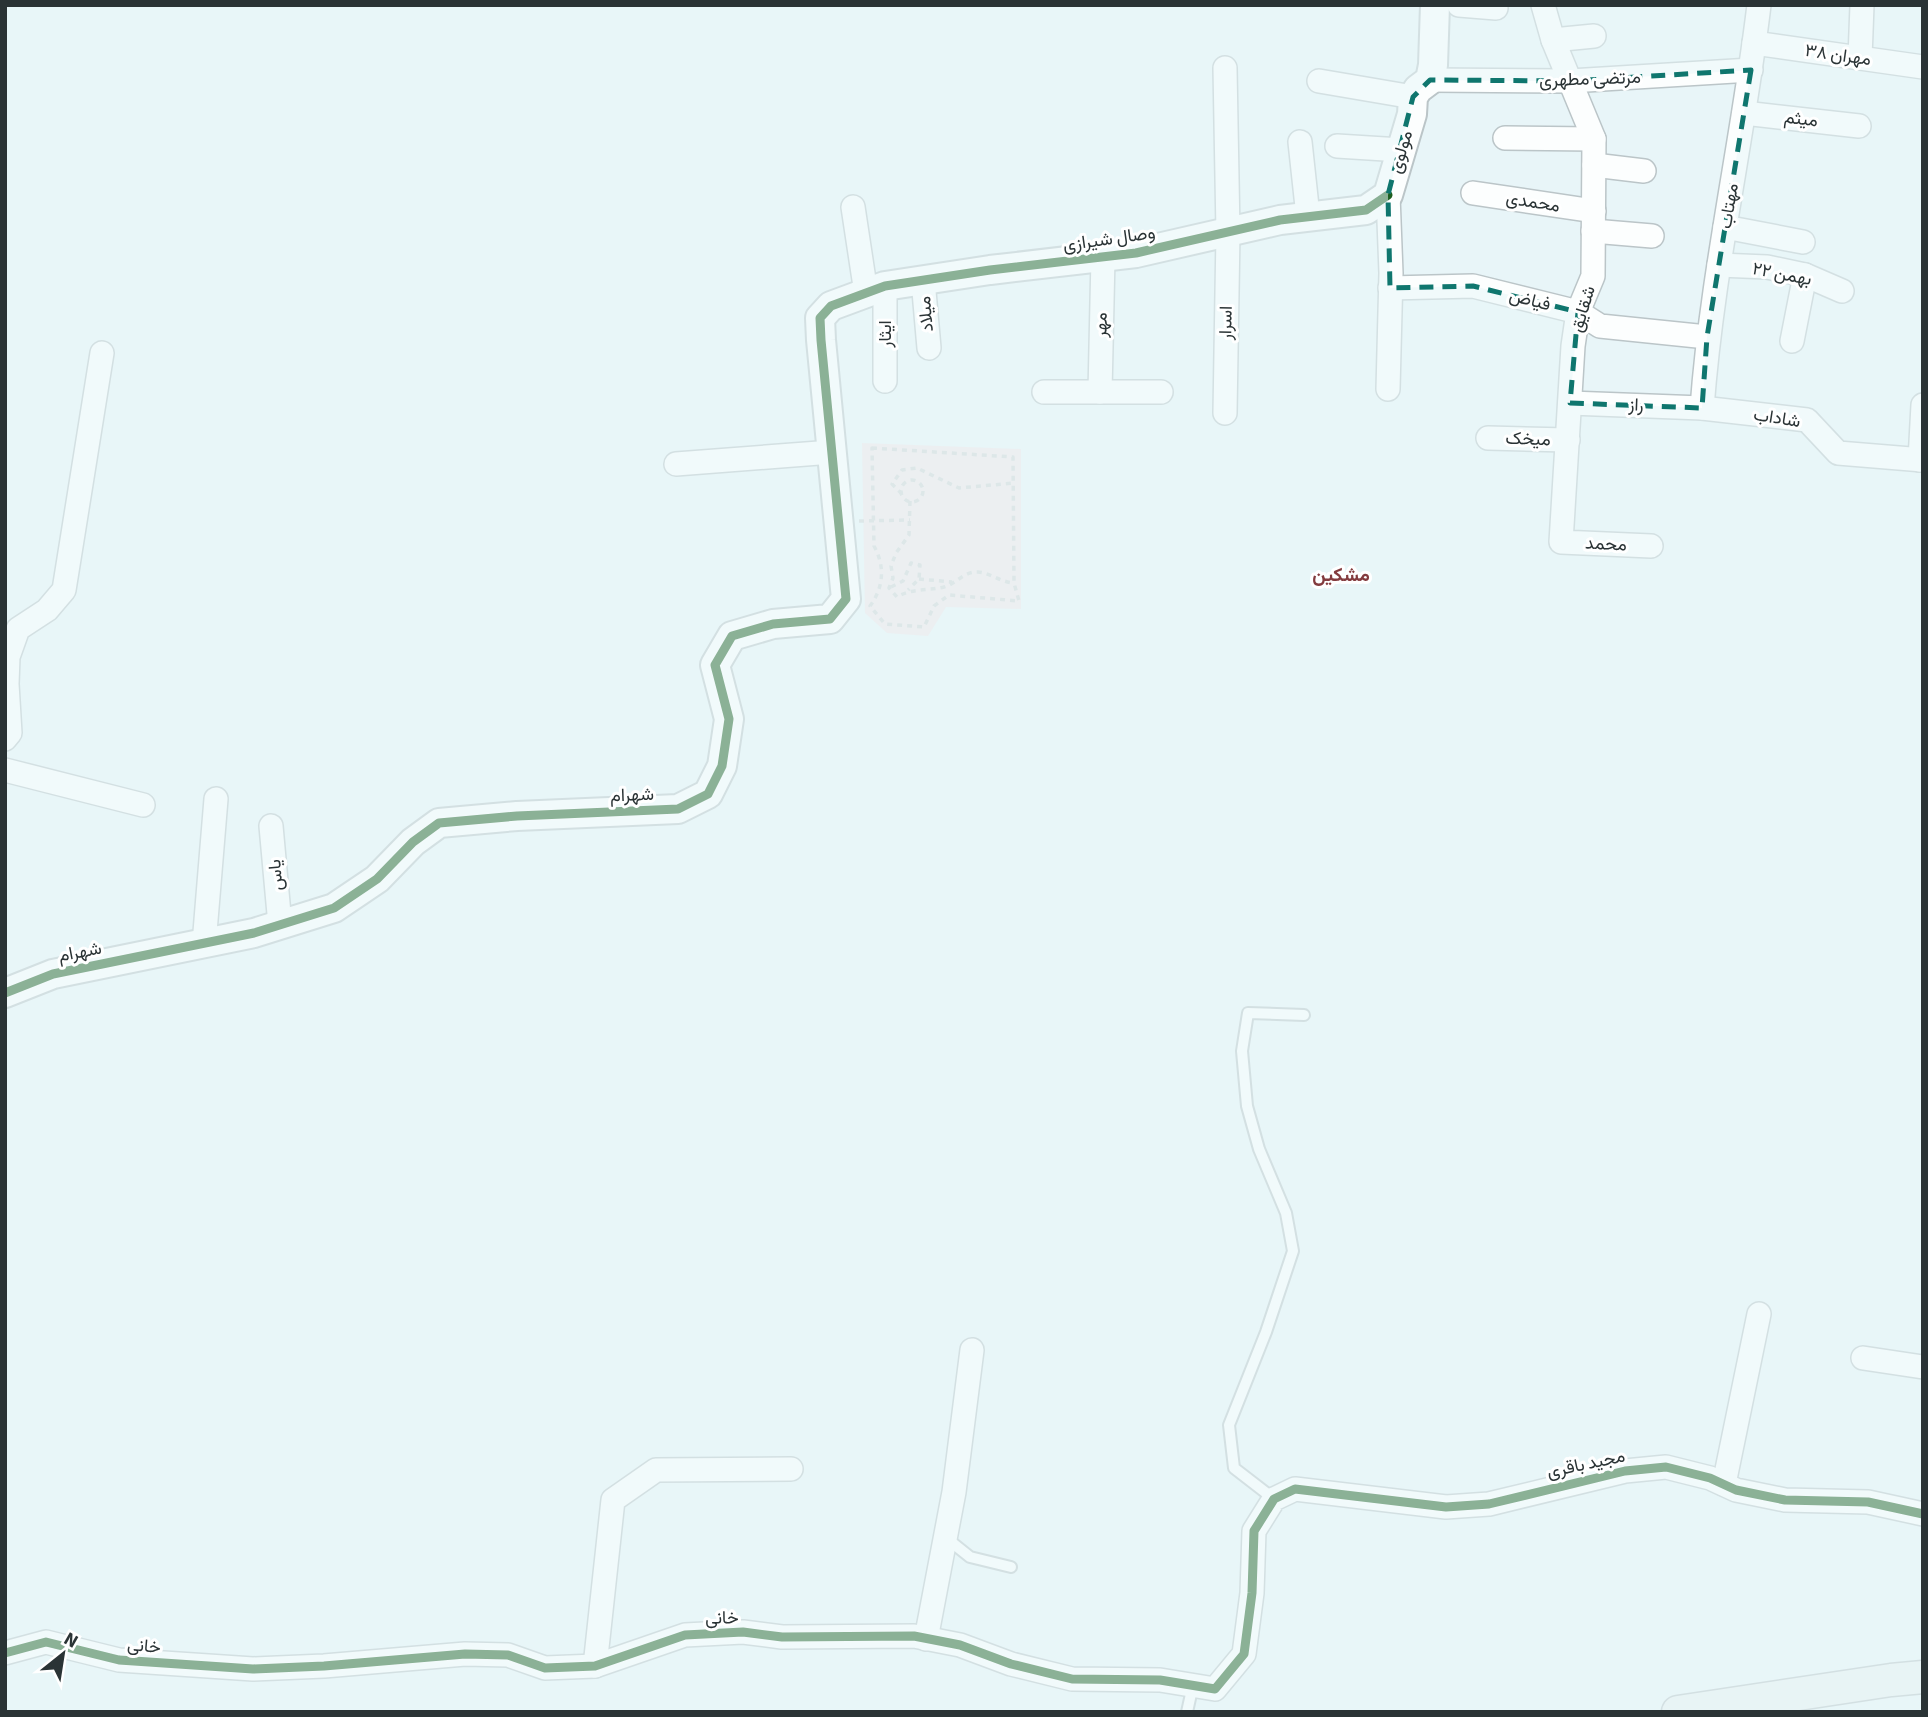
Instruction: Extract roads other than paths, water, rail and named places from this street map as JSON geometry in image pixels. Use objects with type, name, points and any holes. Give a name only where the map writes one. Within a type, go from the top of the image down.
[{"type":"main road","points":[[1678,1712],[1923,1677]]},
{"type":"street","name":"مولوی","points":[[1388,390],[1388,195],[1412,114],[1433,65],[1436,5]]},
{"type":"street","points":[[1459,5],[1496,8]]},
{"type":"street","name":"شقایق","points":[[1544,5],[1553,40],[1594,139],[1593,276],[1578,312],[1573,346],[1561,542]]},
{"type":"street","name":"مهتاب","points":[[1702,408],[1707,337],[1759,5]]},
{"type":"street","points":[[1860,58],[1863,5]]},
{"type":"street","points":[[1553,40],[1594,36]]},
{"type":"street","name":"مهران ۳۸","points":[[1754,43],[1923,67]]},
{"type":"street","name":"اسرار","points":[[1225,68],[1228,233],[1225,413]]},
{"type":"street","name":"مرتضی مطهری","points":[[1319,81],[1421,89],[1751,69]]},
{"type":"street","name":"میثم","points":[[1744,113],[1859,126]]},
{"type":"street","points":[[1505,138],[1594,139]]},
{"type":"street","points":[[1300,142],[1308,216]]},
{"type":"street","points":[[1337,146],[1401,150]]},
{"type":"street","points":[[1594,165],[1644,171]]},
{"type":"street","name":"محمدی","points":[[1473,193],[1652,236]]},
{"type":"street","name":"وصال شیرازی","points":[[831,306],[876,290],[923,280],[1136,253],[1280,220],[1366,210],[1388,195]]},
{"type":"street","name":"ایثار","points":[[853,207],[876,290],[886,381]]},
{"type":"street","points":[[1725,227],[1803,242]]},
{"type":"street","name":"مهر","points":[[1100,393],[1103,257]]},
{"type":"street","name":"۲۲ بهمن","points":[[1719,265],[1767,267],[1805,275],[1842,291]]},
{"type":"street","points":[[1792,341],[1805,275]]},
{"type":"street","name":"میلاد","points":[[923,280],[929,348]]},
{"type":"street","name":"فیاض","points":[[1390,288],[1473,286],[1578,312],[1600,327],[1707,337]]},
{"type":"street","name":"شهرام","points":[[5,993],[53,974],[254,933],[334,908],[377,879],[413,842],[439,823],[517,816],[678,809],[708,793],[722,766],[729,719],[715,665],[732,636],[773,624],[830,619],[846,599],[820,318],[831,306]]},
{"type":"street","points":[[5,739],[10,733],[8,657],[18,629],[47,610],[64,590],[102,353]]},
{"type":"street","points":[[1044,392],[1161,392]]},
{"type":"street","name":"راز","points":[[1570,403],[1702,408]]},
{"type":"street","points":[[1921,460],[1923,405]]},
{"type":"street","name":"شاداب","points":[[1702,408],[1807,420],[1838,453],[1921,460]]},
{"type":"street","name":"میخک","points":[[1488,438],[1568,440]]},
{"type":"street","points":[[676,464],[832,452]]},
{"type":"street","name":"محمد","points":[[1561,542],[1651,546]]},
{"type":"street","points":[[5,770],[143,805]]},
{"type":"street","points":[[204,944],[216,799]]},
{"type":"street","name":"یاس","points":[[271,826],[280,925]]},
{"type":"street","points":[[1724,1485],[1759,1314]]},
{"type":"street","points":[[926,1639],[954,1492],[972,1350]]},
{"type":"street","points":[[1863,1358],[1923,1367]]},
{"type":"street","name":"مجید باقری","points":[[1274,1499],[1295,1489],[1446,1507],[1489,1504],[1625,1471],[1666,1467],[1710,1478],[1736,1490],[1785,1500],[1868,1502],[1923,1514]]},
{"type":"street","points":[[595,1666],[612,1500],[656,1470],[791,1469]]},
{"type":"street","name":"خانی","points":[[5,1653],[46,1642],[119,1660],[253,1669],[465,1654],[508,1656],[545,1668],[595,1666],[685,1635],[743,1632],[782,1637],[914,1636],[960,1645],[1011,1664],[1072,1679],[1160,1680],[1215,1689],[1244,1654],[1252,1593],[1254,1531],[1274,1499]]},
{"type":"lane","points":[[1274,1499],[1234,1468],[1229,1425],[1266,1332],[1293,1251],[1286,1213],[1259,1150],[1247,1106],[1242,1051],[1248,1013],[1304,1015]]},
{"type":"lane","points":[[946,1537],[970,1557],[1011,1567]]},
{"type":"lane","points":[[1187,1712],[1193,1685]]},
{"type":"district","name":"مشکین","points":[[1341,575]]}]
